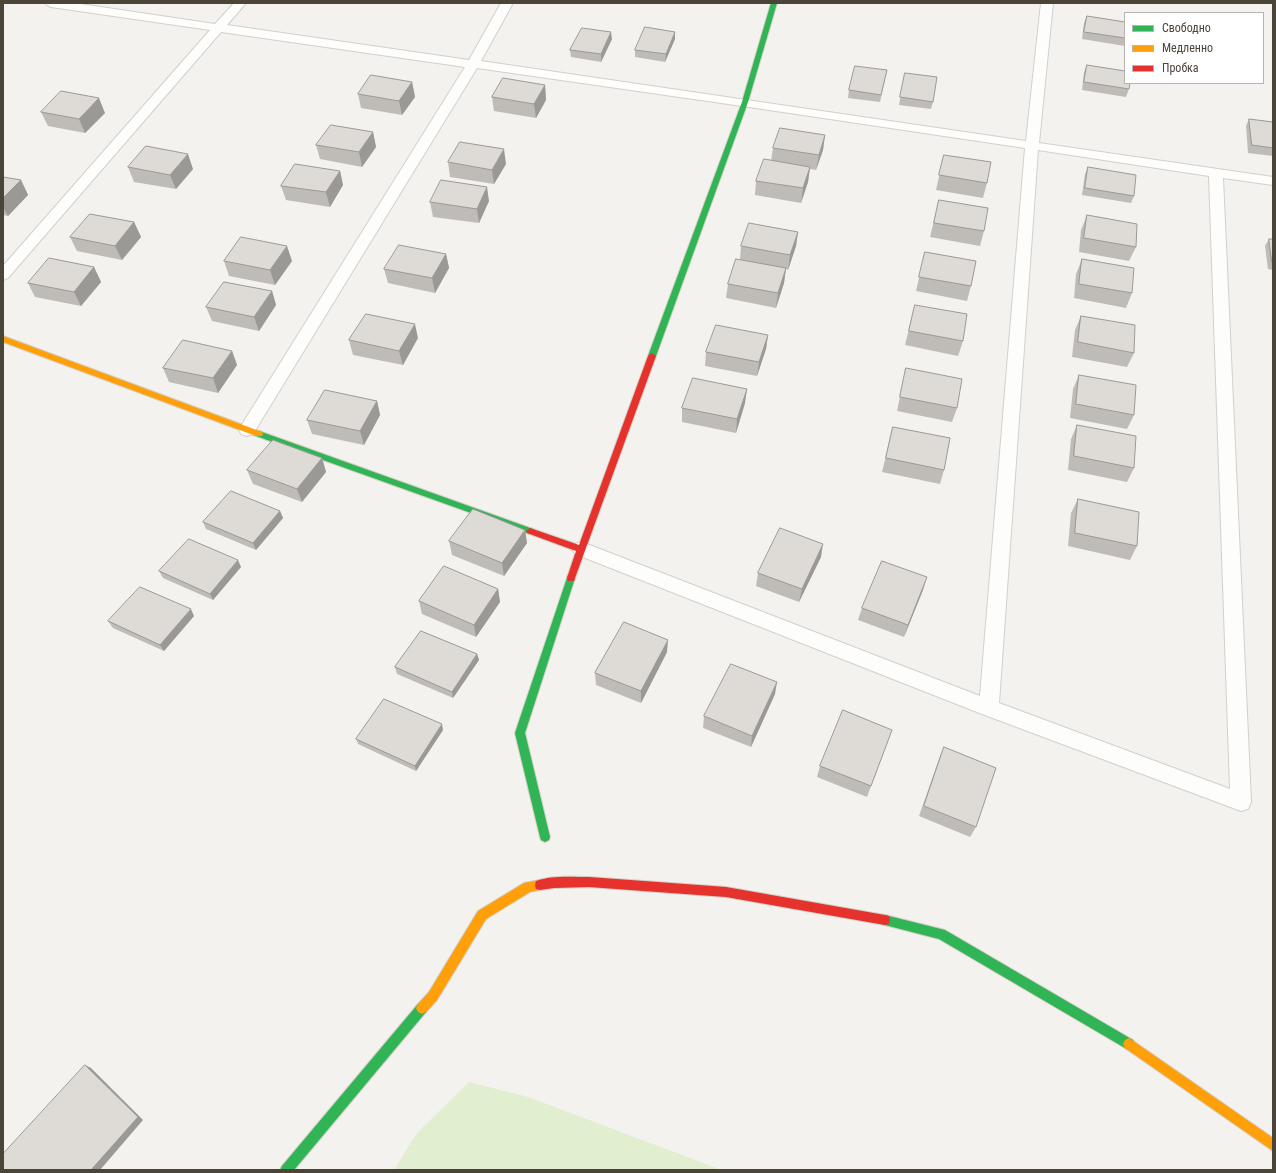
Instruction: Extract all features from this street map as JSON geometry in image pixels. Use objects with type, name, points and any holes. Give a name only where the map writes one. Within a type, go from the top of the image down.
[{"type":"street","points":[[545,836],[520,734],[581,549],[745,102],[774,3]]},
{"type":"street","points":[[3,339],[247,430],[581,549]]},
{"type":"street","points":[[286,1170],[433,996],[482,915],[528,887],[554,883],[589,882],[726,892],[884,920],[941,934],[1123,1040],[1273,1145]]},
{"type":"lane","points":[[51,3],[745,102],[1032,147],[1273,181]]},
{"type":"lane","points":[[3,275],[240,3]]},
{"type":"lane","points":[[247,430],[473,64],[507,3]]},
{"type":"lane","points":[[989,708],[1032,147],[1047,3]]},
{"type":"lane","points":[[581,549],[989,708],[1241,802],[1216,173]]},
{"type":"green space","points":[[469,1082],[528,1097],[722,1170],[394,1170],[417,1133]]},
{"type":"building","points":[[1087,16],[1124,22],[1124,38],[1084,32]]},
{"type":"building","points":[[645,27],[675,32],[666,54],[635,50]]},
{"type":"building","points":[[582,28],[611,32],[601,54],[570,50]]},
{"type":"building","points":[[1087,65],[1124,71],[1124,84],[1130,84],[1129,89],[1084,82]]},
{"type":"building","points":[[855,66],[887,70],[881,95],[849,90]]},
{"type":"building","points":[[905,73],[937,77],[933,102],[900,97]]},
{"type":"building","points":[[371,75],[412,82],[399,101],[358,94]]},
{"type":"building","points":[[503,78],[545,85],[534,104],[492,97]]},
{"type":"building","points":[[61,91],[99,98],[79,119],[41,112]]},
{"type":"building","points":[[1249,119],[1273,122],[1273,148],[1252,145]]},
{"type":"building","points":[[331,125],[373,132],[359,152],[316,145]]},
{"type":"building","points":[[780,128],[825,135],[819,155],[773,148]]},
{"type":"building","points":[[460,142],[504,149],[492,170],[448,162]]},
{"type":"building","points":[[146,146],[188,154],[170,175],[128,167]]},
{"type":"building","points":[[944,155],[991,162],[987,183],[939,175]]},
{"type":"building","points":[[764,159],[810,167],[803,188],[756,181]]},
{"type":"building","points":[[295,164],[340,171],[326,192],[281,186]]},
{"type":"building","points":[[1088,167],[1136,175],[1134,196],[1085,188]]},
{"type":"building","points":[[3,177],[21,180],[3,198]]},
{"type":"building","points":[[441,180],[487,187],[477,209],[430,202]]},
{"type":"building","points":[[939,200],[988,208],[984,231],[934,223]]},
{"type":"building","points":[[90,214],[134,222],[115,246],[70,237]]},
{"type":"building","points":[[1087,215],[1137,224],[1136,247],[1084,238]]},
{"type":"building","points":[[749,223],[798,232],[790,255],[741,246]]},
{"type":"building","points":[[241,237],[287,246],[270,270],[224,261]]},
{"type":"building","points":[[1269,239],[1273,239],[1273,262],[1272,262]]},
{"type":"building","points":[[399,245],[446,254],[432,278],[384,269]]},
{"type":"building","points":[[925,252],[976,261],[971,286],[919,277]]},
{"type":"building","points":[[49,258],[94,267],[74,292],[28,283]]},
{"type":"building","points":[[736,259],[786,268],[778,293],[728,284]]},
{"type":"building","points":[[1082,259],[1134,268],[1132,293],[1079,284]]},
{"type":"building","points":[[224,282],[272,291],[254,317],[206,307]]},
{"type":"building","points":[[915,305],[967,314],[963,341],[909,331]]},
{"type":"building","points":[[366,314],[415,324],[399,351],[349,340]]},
{"type":"building","points":[[1081,316],[1135,325],[1134,353],[1078,342]]},
{"type":"building","points":[[716,325],[768,335],[759,362],[706,352]]},
{"type":"building","points":[[183,340],[232,351],[213,378],[163,368]]},
{"type":"building","points":[[906,368],[962,379],[957,408],[900,397]]},
{"type":"building","points":[[1079,375],[1136,385],[1134,415],[1076,404]]},
{"type":"building","points":[[693,378],[747,389],[737,419],[682,408]]},
{"type":"building","points":[[325,390],[377,401],[360,431],[307,420]]},
{"type":"building","points":[[1077,425],[1136,436],[1134,468],[1074,456]]},
{"type":"building","points":[[893,427],[950,438],[944,470],[886,458]]},
{"type":"building","points":[[273,440],[322,458],[297,489],[247,470]]},
{"type":"building","points":[[231,491],[280,511],[253,543],[203,522]]},
{"type":"building","points":[[1078,499],[1139,512],[1137,546],[1075,533]]},
{"type":"building","points":[[473,509],[525,530],[502,563],[449,541]]},
{"type":"building","points":[[780,528],[823,544],[802,589],[758,573]]},
{"type":"building","points":[[189,539],[238,560],[210,594],[159,571]]},
{"type":"building","points":[[882,561],[927,577],[908,625],[862,608]]},
{"type":"building","points":[[444,566],[498,589],[474,625],[419,601]]},
{"type":"building","points":[[140,587],[191,609],[160,645],[108,621]]},
{"type":"building","points":[[624,622],[668,640],[641,691],[595,673]]},
{"type":"building","points":[[421,631],[477,654],[452,692],[395,667]]},
{"type":"building","points":[[731,664],[777,682],[752,736],[704,716]]},
{"type":"building","points":[[384,699],[442,724],[415,766],[356,739]]},
{"type":"building","points":[[843,710],[892,730],[871,786],[820,766]]},
{"type":"building","points":[[944,747],[996,768],[976,827],[924,806]]},
{"type":"building","points":[[85,1065],[138,1117],[91,1170],[3,1170],[3,1154]]},
{"type":"traffic: fast","points":[[652,356],[745,102],[774,3]]},
{"type":"traffic: fast","points":[[259,434],[530,531]]},
{"type":"traffic: fast","points":[[545,837],[520,733],[571,578]]},
{"type":"traffic: fast","points":[[885,920],[941,934],[1129,1044]]},
{"type":"traffic: fast","points":[[286,1170],[422,1008]]},
{"type":"traffic: slow","points":[[3,339],[259,434]]},
{"type":"traffic: slow","points":[[422,1008],[433,996],[482,915],[528,887],[540,885]]},
{"type":"traffic: slow","points":[[1129,1044],[1273,1145]]},
{"type":"traffic: jam","points":[[571,578],[652,356]]},
{"type":"traffic: jam","points":[[530,531],[581,549]]},
{"type":"traffic: jam","points":[[540,885],[589,882],[726,892],[885,920]]}]
